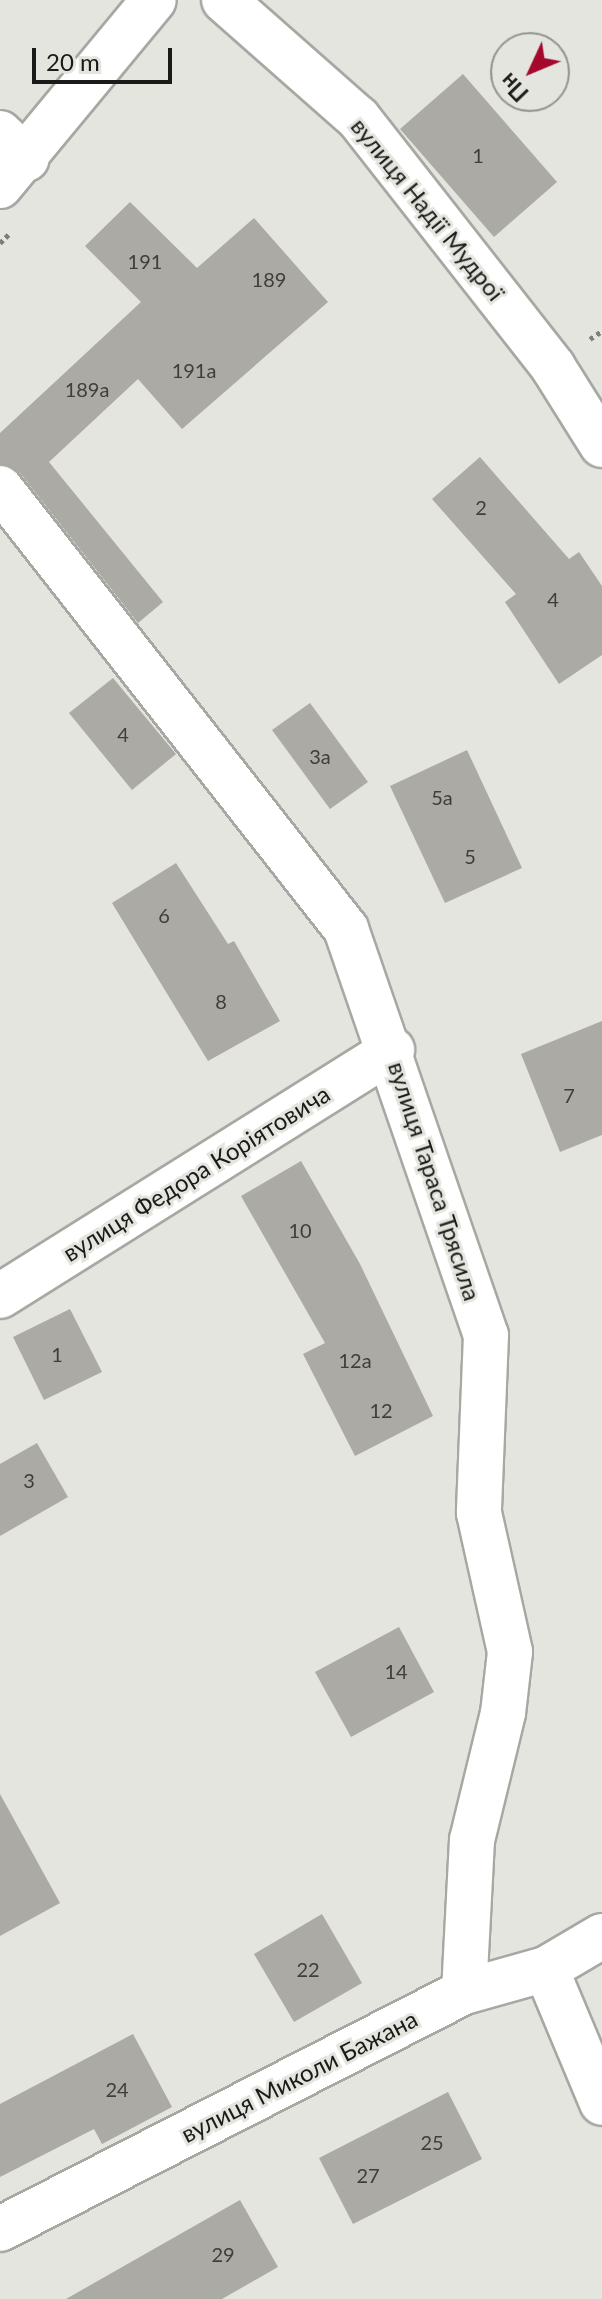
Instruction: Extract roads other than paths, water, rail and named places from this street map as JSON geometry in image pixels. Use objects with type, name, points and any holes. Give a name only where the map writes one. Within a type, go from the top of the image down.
[{"type":"street","points":[[9,160],[154,0]]},
{"type":"street","name":"вулиця Надії Мудрої","points":[[224,0],[358,118],[553,367],[602,445]]},
{"type":"street","name":"вулиця Тараса Трясила","points":[[0,488],[346,929],[392,1050],[486,1335],[479,1513],[510,1652],[503,1713],[472,1840],[464,1992]]},
{"type":"street","name":"вулиця Федора Коріятовича","points":[[0,1296],[392,1050]]},
{"type":"street","name":"вулиця Миколи Бажана","points":[[0,2229],[464,1992],[546,1969],[602,1936]]},
{"type":"street","points":[[546,1969],[602,2103]]}]
